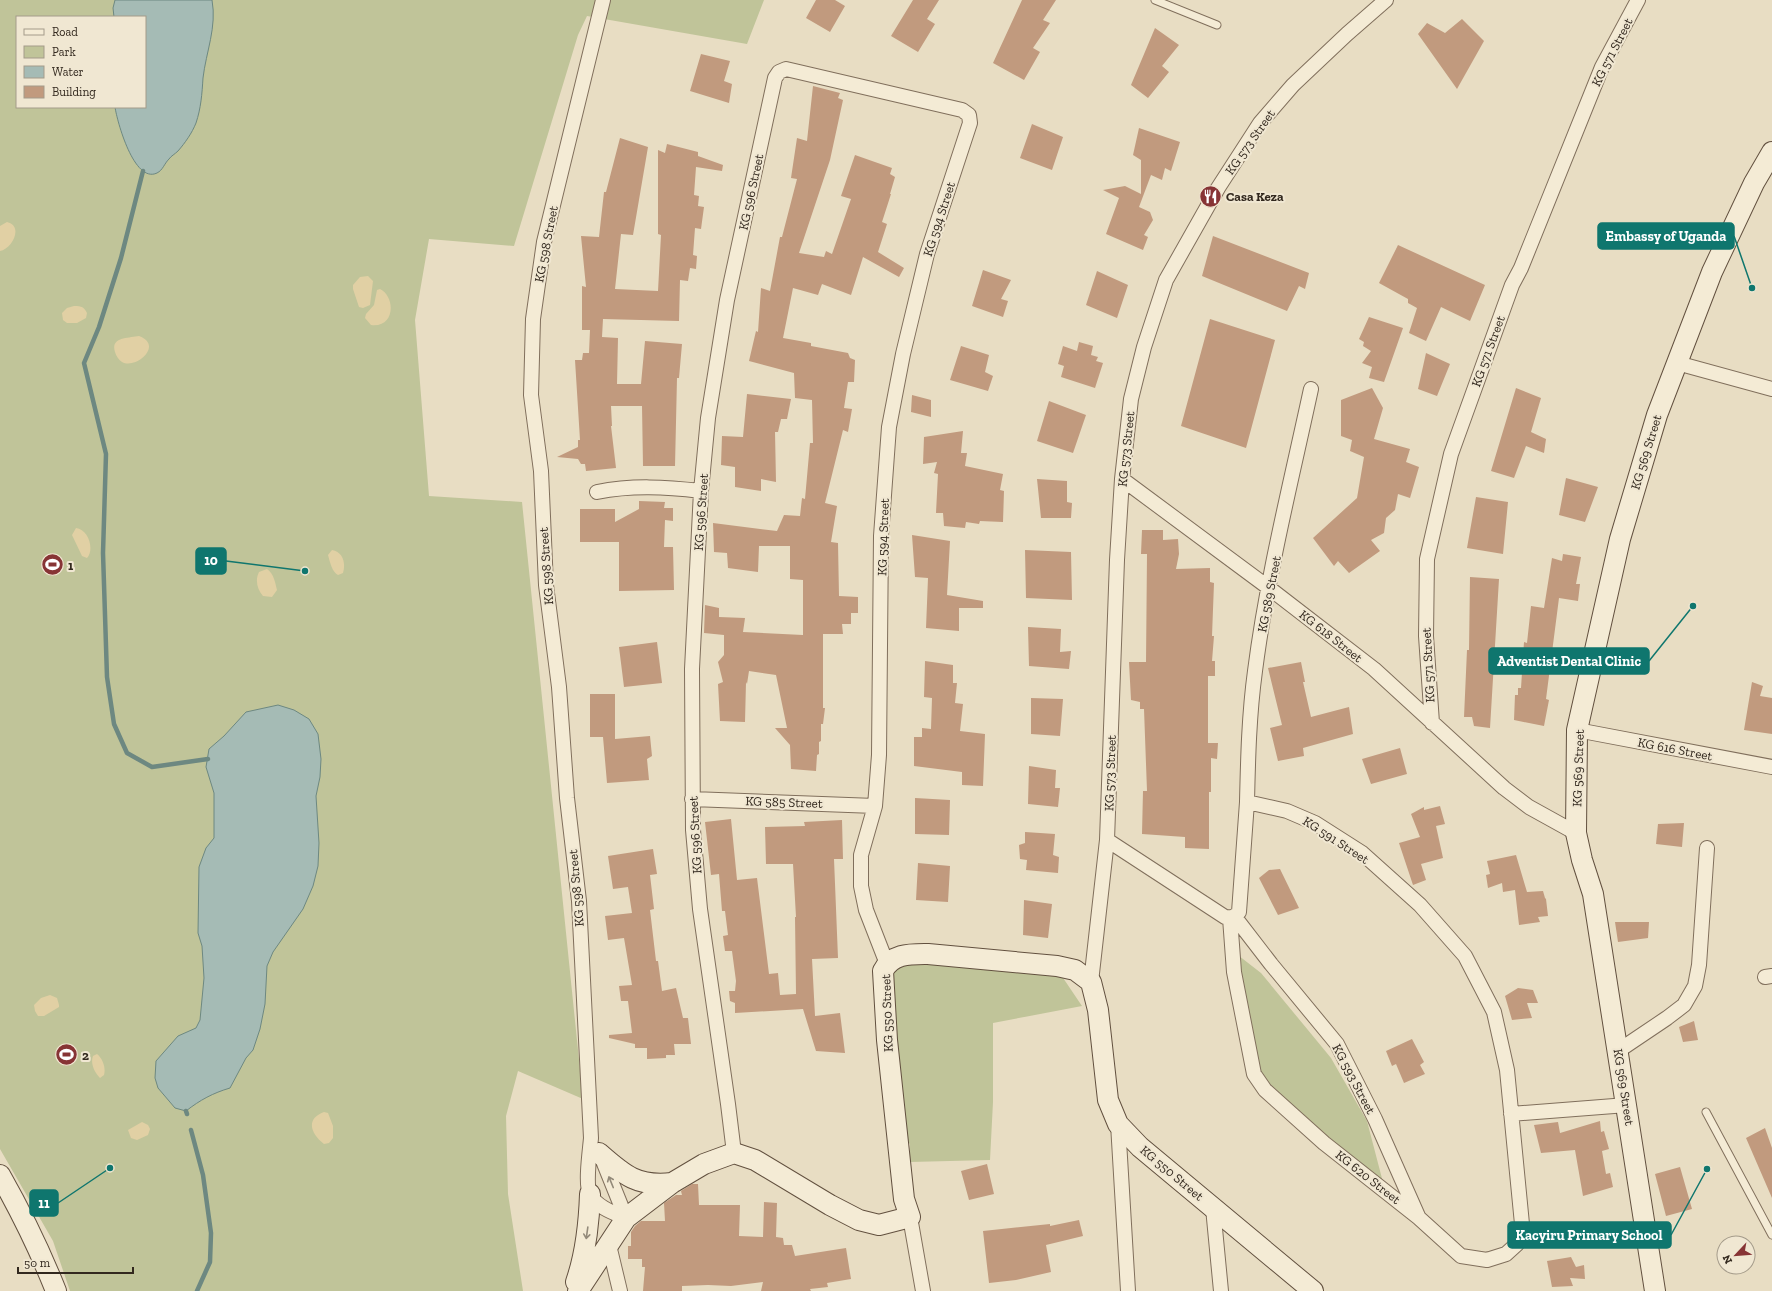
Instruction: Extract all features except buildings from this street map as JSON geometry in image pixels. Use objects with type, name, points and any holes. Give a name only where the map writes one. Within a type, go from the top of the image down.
[{"type":"street","name":"KG 598 Street","points":[[602,0],[544,242],[533,319],[531,395],[541,471],[546,585],[559,687],[567,798],[579,901],[595,1145],[626,1218]]},
{"type":"street","name":"KG 573 Street","points":[[1091,982],[1107,840],[1117,560],[1122,479],[1130,399],[1144,347],[1166,280],[1218,188],[1260,123],[1293,85],[1347,34],[1386,0]]},
{"type":"street","name":"KG 571 Street","points":[[1432,723],[1426,636],[1427,559],[1451,454],[1512,285],[1521,268],[1602,67],[1638,0]]},
{"type":"street","name":"KG 596 Street","points":[[734,1153],[700,909],[693,830],[692,669],[701,491],[708,418],[727,300],[775,78],[779,72],[786,69],[962,110],[969,115]]},
{"type":"street","name":"KG 594 Street","points":[[887,964],[866,910],[861,886],[861,855],[875,806],[879,756],[881,536],[889,427],[903,354],[927,254],[970,123],[969,115]]},
{"type":"street","name":"KG 569 Street","points":[[1655,1291],[1593,894],[1582,860],[1576,833],[1578,730],[1620,539],[1657,415],[1712,272],[1754,183],[1772,152]]},
{"type":"street","points":[[1677,363],[1772,389]]},
{"type":"street","name":"KG 589 Street","points":[[1247,802],[1249,729],[1255,671],[1269,588],[1311,389]]},
{"type":"street","name":"KG 618 Street","points":[[1122,479],[1269,588],[1374,669],[1504,788],[1529,807],[1576,833]]},
{"type":"street","points":[[597,492],[618,488],[667,487],[701,491]]},
{"type":"street","name":"KG 616 Street","points":[[1578,730],[1772,767]]},
{"type":"street","name":"KG 585 Street","points":[[692,799],[875,806]]},
{"type":"street","points":[[1107,840],[1226,917],[1232,917],[1239,912],[1247,802]]},
{"type":"street","name":"KG 591 Street","points":[[1247,802],[1287,811],[1315,823],[1362,853],[1420,905],[1465,956],[1494,1012],[1507,1070],[1511,1114]]},
{"type":"street","points":[[1618,1051],[1684,1005],[1695,986],[1699,965],[1707,848]]},
{"type":"street","name":"KG 620 Street","points":[[1232,917],[1234,972],[1254,1074],[1265,1090],[1324,1143],[1419,1218],[1460,1256],[1487,1260],[1506,1254],[1516,1244],[1522,1224],[1511,1114]]},
{"type":"street","name":"KG 593 Street","points":[[1232,917],[1337,1044],[1375,1118],[1419,1218]]},
{"type":"street","name":"KG 550 Street","points":[[910,1218],[904,1199],[886,1040],[883,982],[887,964],[896,957],[907,954],[928,954],[1057,966],[1075,970],[1091,982],[1098,1010],[1108,1100],[1118,1124],[1136,1142],[1213,1208],[1313,1291]]},
{"type":"street","points":[[1511,1114],[1627,1104]]},
{"type":"street","points":[[1118,1124],[1128,1291]]},
{"type":"street","name":"KG 598 Street","points":[[590,1194],[588,1168],[595,1145]]},
{"type":"street","points":[[595,1145],[621,1173],[636,1180],[656,1185],[672,1183]]},
{"type":"street","points":[[578,1291],[626,1218],[672,1183],[704,1164],[734,1153],[755,1160],[830,1206],[859,1220],[879,1225],[910,1218],[923,1291]]},
{"type":"street","points":[[0,1175],[12,1196],[48,1270],[56,1291]]},
{"type":"street","points":[[590,1194],[597,1202],[610,1211],[626,1218]]},
{"type":"street","points":[[573,1291],[583,1262],[589,1222],[590,1194]]},
{"type":"street","points":[[1213,1208],[1221,1291]]},
{"type":"street","points":[[609,1245],[620,1291]]},
{"type":"lane","points":[[1155,0],[1217,25]]},
{"type":"lane","points":[[1706,1112],[1772,1235]]},
{"type":"green space","points":[[0,0],[764,0],[747,44],[587,16],[578,35],[514,246],[429,239],[415,320],[429,496],[522,502],[583,1099],[518,1071],[506,1116],[508,1194],[523,1291],[70,1291],[53,1241],[0,1149]]},
{"type":"green space","points":[[898,950],[1055,966],[1082,1006],[993,1023],[993,1102],[990,1160],[910,1162],[910,1144],[891,1125],[879,968]]},
{"type":"green space","points":[[1234,952],[1261,973],[1331,1058],[1367,1121],[1385,1190],[1252,1073]]},
{"type":"sand","points":[[7,222],[12,224],[15,228],[14,237],[9,246],[0,251],[0,226]]},
{"type":"sand","points":[[368,276],[373,281],[370,305],[363,308],[359,307],[353,285],[360,277]]},
{"type":"sand","points":[[380,289],[389,298],[391,305],[389,317],[385,322],[379,325],[371,325],[365,318],[366,314],[374,305],[377,290]]},
{"type":"sand","points":[[74,306],[84,308],[87,313],[86,318],[77,323],[67,323],[63,320],[62,313],[67,308]]},
{"type":"sand","points":[[139,336],[146,340],[149,345],[145,355],[134,363],[128,364],[122,362],[115,353],[115,343],[121,339]]},
{"type":"sand","points":[[76,528],[84,532],[89,540],[90,550],[87,558],[82,556],[72,535]]},
{"type":"sand","points":[[332,550],[339,553],[344,562],[343,573],[338,575],[330,564],[328,555]]},
{"type":"sand","points":[[267,569],[273,576],[277,590],[272,597],[263,596],[257,584],[259,572]]},
{"type":"sand","points":[[50,995],[57,998],[59,1007],[44,1016],[38,1016],[34,1005],[41,998]]},
{"type":"sand","points":[[97,1054],[101,1058],[105,1072],[100,1078],[95,1071],[92,1062],[93,1056]]},
{"type":"sand","points":[[324,1112],[328,1113],[333,1126],[333,1138],[329,1143],[324,1144],[319,1140],[313,1131],[312,1123],[318,1115]]},
{"type":"sand","points":[[142,1122],[148,1125],[150,1129],[148,1135],[137,1140],[131,1138],[128,1130]]},
{"type":"water","points":[[115,0],[212,0],[212,30],[204,68],[202,95],[196,123],[183,145],[157,173],[149,174],[141,169],[134,161],[123,137],[115,108],[146,108],[146,16],[114,16],[113,8]]},
{"type":"water","points":[[278,705],[294,710],[309,719],[318,734],[321,759],[320,777],[316,796],[319,843],[318,866],[313,886],[303,909],[273,952],[267,966],[265,1004],[260,1029],[253,1050],[246,1058],[230,1088],[207,1097],[186,1111],[175,1108],[158,1088],[155,1078],[156,1061],[178,1036],[196,1028],[200,1020],[204,978],[202,946],[198,933],[199,867],[206,848],[214,838],[214,793],[206,767],[209,749],[224,736],[246,712]]},
{"type":"waterway","points":[[143,171],[121,258],[99,327],[84,363],[106,454],[103,553],[107,677],[114,724],[127,753],[152,767],[208,759]]},
{"type":"waterway","points":[[191,1130],[203,1175],[211,1233],[210,1262],[197,1291]]},
{"type":"place","name":"Casa Keza","points":[[1210,196]]},
{"type":"place","name":"Embassy of Uganda","points":[[1752,288]]},
{"type":"place","name":"1","points":[[53,565]]},
{"type":"place","name":"10","points":[[305,571]]},
{"type":"place","name":"Adventist Dental Clinic","points":[[1693,606]]},
{"type":"place","name":"2","points":[[67,1055]]},
{"type":"place","name":"11","points":[[110,1168]]},
{"type":"place","name":"Kacyiru Primary School","points":[[1707,1169]]}]
